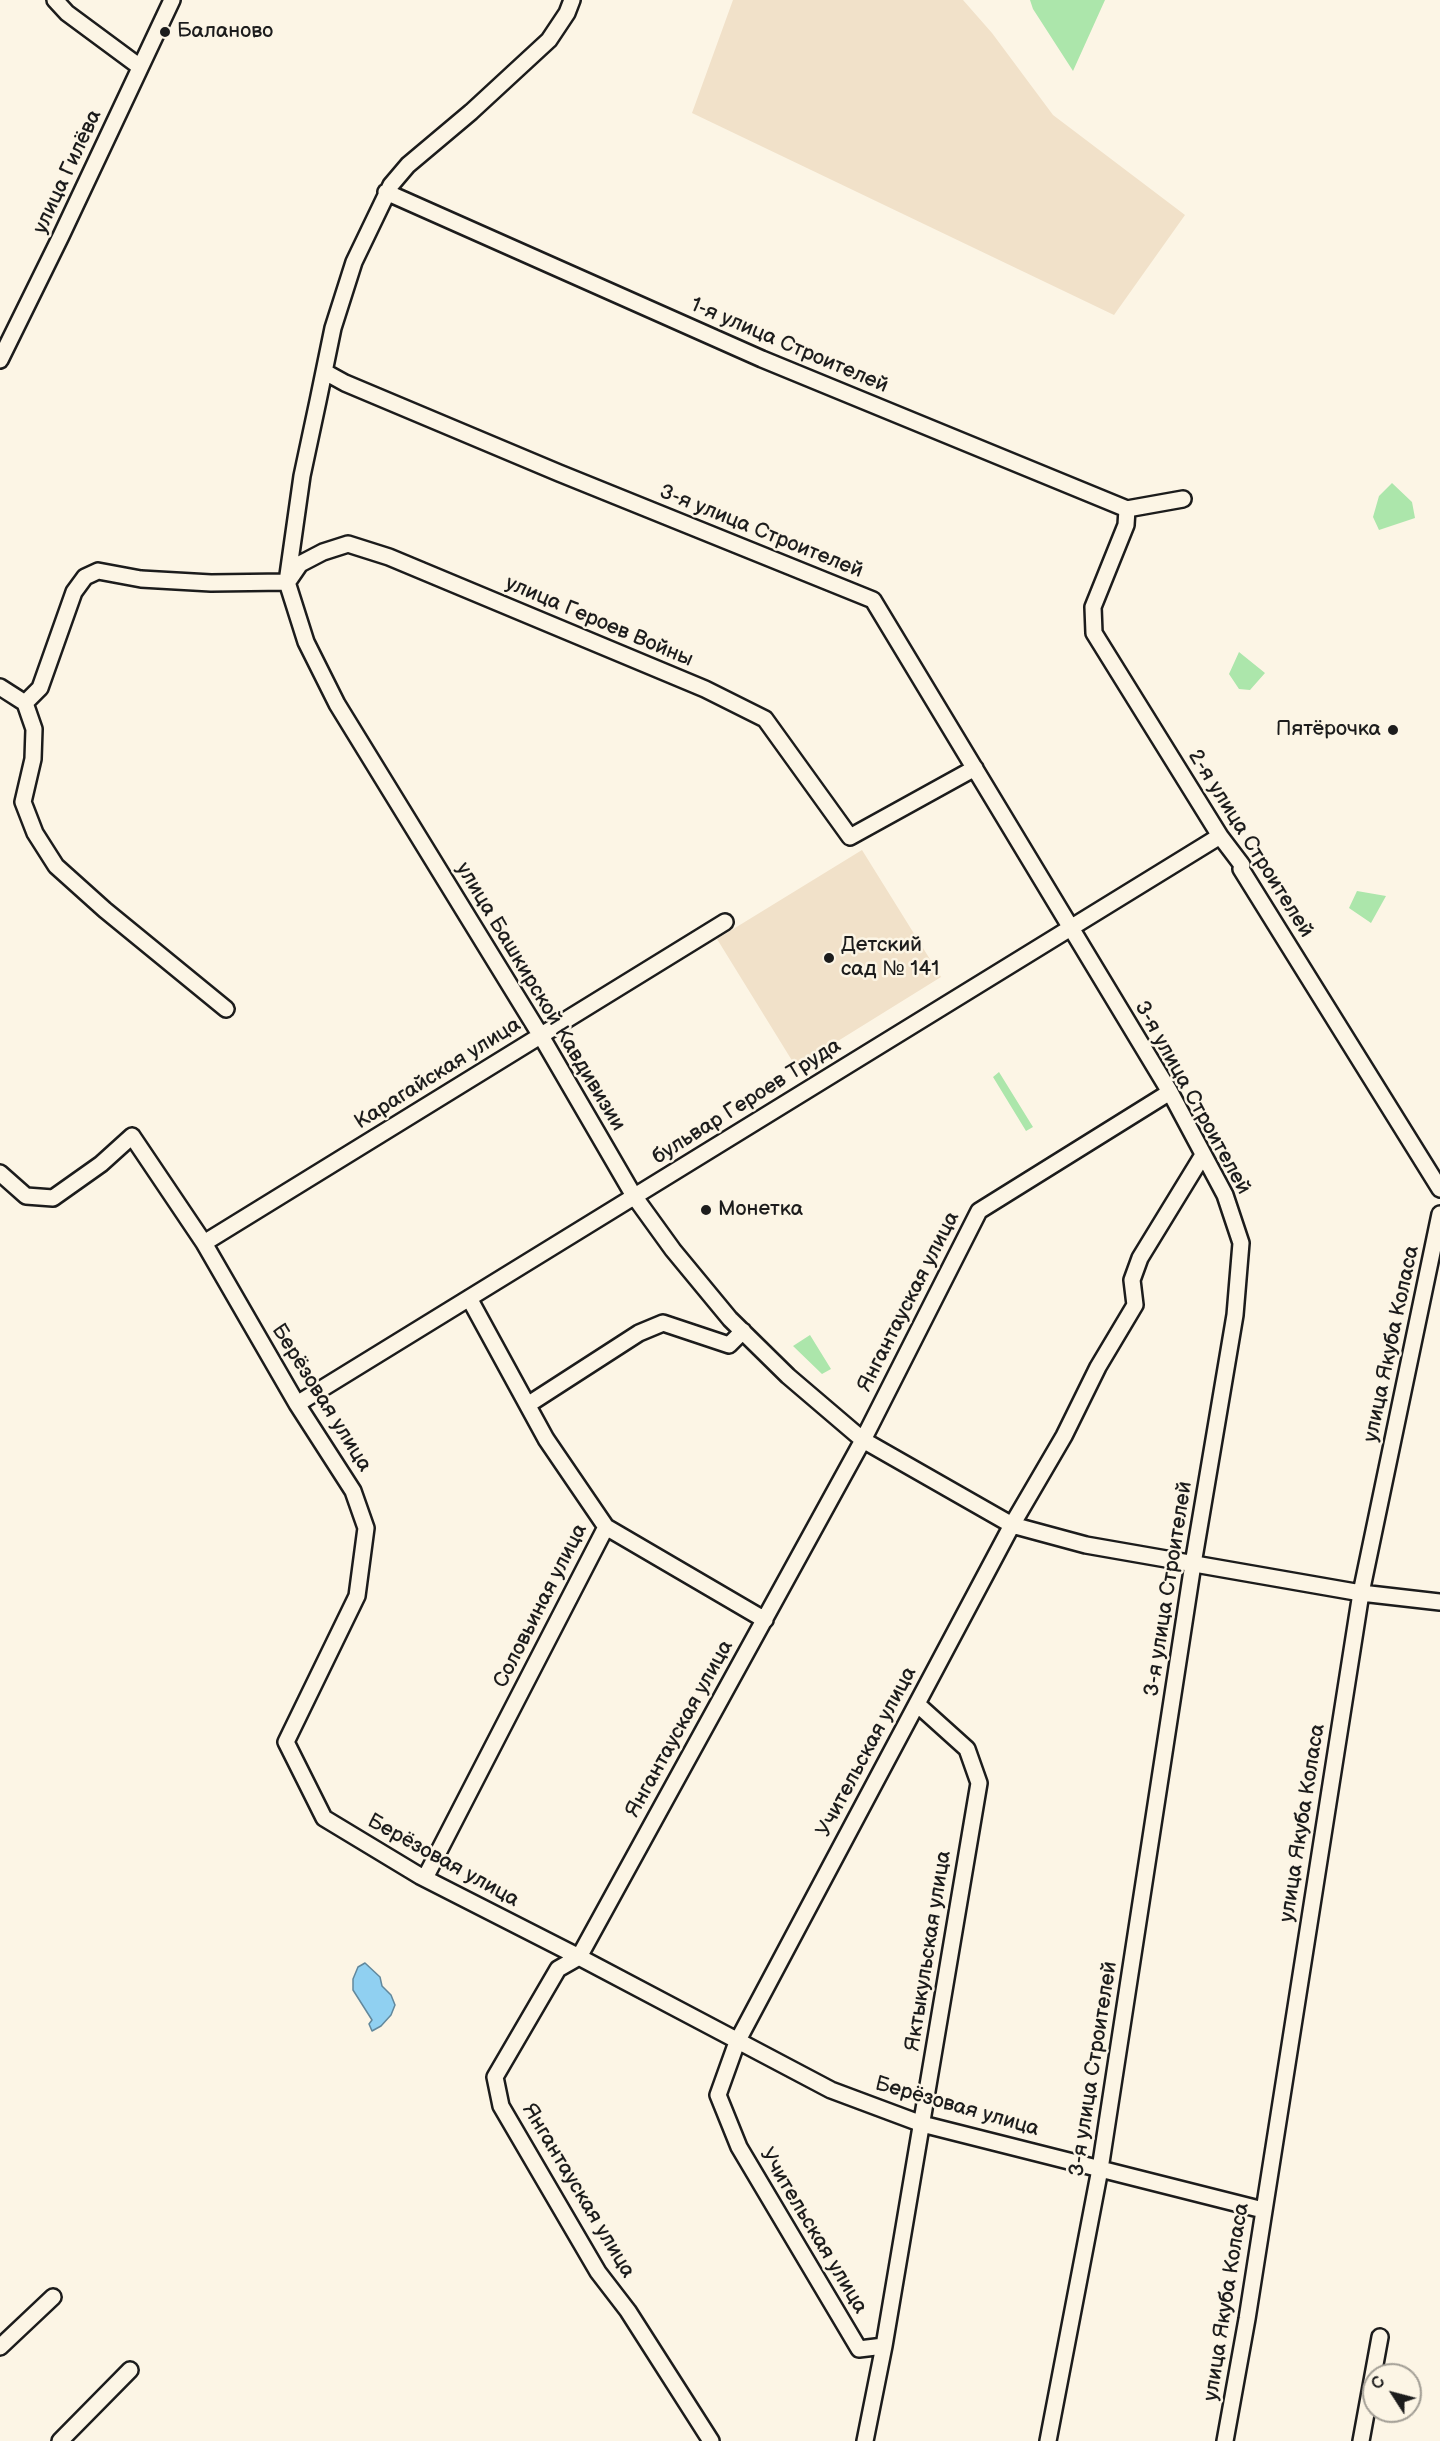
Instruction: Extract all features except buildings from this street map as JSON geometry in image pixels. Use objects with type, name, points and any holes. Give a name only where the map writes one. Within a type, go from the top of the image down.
[{"type":"street","points":[[55,0],[68,13],[140,67]]},
{"type":"street","name":"улица Гилёва","points":[[0,360],[172,0]]},
{"type":"street","name":"улица Башкирской Кавдивизии","points":[[572,0],[567,13],[549,40],[471,112],[408,165],[386,192],[354,262],[333,328],[302,476],[288,582],[306,642],[337,704],[541,1036],[634,1196],[673,1250],[743,1331],[788,1376],[863,1440],[1012,1525],[1086,1545],[1361,1593],[1440,1602]]},
{"type":"street","name":"1-я улица Строителей","points":[[386,192],[762,359],[1127,509]]},
{"type":"street","name":"3-я улица Строителей","points":[[325,372],[345,383],[538,464],[873,600],[1170,1092],[1225,1195],[1241,1243],[1235,1315],[1193,1564],[1100,2169],[1048,2441]]},
{"type":"street","points":[[1127,509],[1184,499]]},
{"type":"street","name":"2-я улица Строителей","points":[[1127,509],[1126,525],[1094,607],[1094,633],[1220,836],[1242,865],[1241,869],[1247,879],[1440,1189]]},
{"type":"street","name":"улица Героев Войны","points":[[288,582],[300,564],[323,552],[348,544],[389,557],[705,689],[765,719],[850,837],[975,768]]},
{"type":"street","points":[[25,703],[40,688],[74,592],[85,577],[98,571],[141,579],[211,583],[288,582]]},
{"type":"street","points":[[0,687],[25,703],[34,729],[33,759],[23,802],[35,833],[56,866],[96,903],[226,1009]]},
{"type":"street","name":"бульвар Героев Труда","points":[[297,1404],[1220,836]]},
{"type":"street","name":"Карагайская улица","points":[[204,1243],[725,922]]},
{"type":"street","name":"Янгантауская улица","points":[[711,2441],[628,2311],[598,2272],[501,2106],[495,2077],[558,1969],[579,1957],[863,1440],[979,1211],[1170,1092]]},
{"type":"street","name":"Берёзовая улица","points":[[0,1173],[26,1196],[53,1198],[101,1164],[132,1136],[204,1243],[297,1404],[353,1491],[366,1528],[357,1596],[286,1742],[324,1818],[424,1878],[831,2090],[922,2124],[1263,2210]]},
{"type":"street","name":"Учительская улица","points":[[884,2346],[859,2349],[739,2147],[718,2095],[737,2042],[1012,1525],[1064,1436],[1098,1367],[1135,1305],[1132,1280],[1140,1258],[1203,1155]]},
{"type":"street","name":"улица Якуба Коласа","points":[[1225,2441],[1247,2319],[1361,1593],[1440,1214]]},
{"type":"street","name":"Соловьиная улица","points":[[424,1878],[606,1527],[546,1439],[468,1298]]},
{"type":"street","points":[[528,1404],[639,1333],[663,1323],[729,1345],[743,1331]]},
{"type":"street","points":[[606,1527],[765,1620]]},
{"type":"street","name":"Яктыкульская улица","points":[[865,2441],[884,2346],[979,1783],[967,1749],[917,1704]]},
{"type":"street","points":[[0,2347],[53,2297]]},
{"type":"street","points":[[1361,2441],[1380,2337]]},
{"type":"street","points":[[60,2441],[130,2370]]},
{"type":"shaded area","points":[[733,0],[963,0],[992,33],[1053,115],[1185,215],[1114,315],[692,113]]},
{"type":"shaded area","name":"Детский сад № 141","points":[[862,850],[941,977],[796,1067],[717,939]]},
{"type":"green space","points":[[1030,0],[1105,0],[1073,71],[1033,9]]},
{"type":"green space","points":[[1392,483],[1412,502],[1415,518],[1379,530],[1373,517],[1379,496]]},
{"type":"green space","points":[[1239,652],[1265,673],[1250,690],[1239,689],[1229,674]]},
{"type":"green space","points":[[1357,891],[1386,896],[1371,923],[1349,908]]},
{"type":"green space","points":[[999,1072],[1033,1127],[1026,1131],[993,1077]]},
{"type":"green space","points":[[810,1335],[831,1369],[822,1374],[793,1346]]},
{"type":"water","points":[[365,1963],[380,1977],[382,1986],[391,1995],[395,2005],[391,2015],[381,2026],[372,2031],[369,2024],[372,2020],[353,1990],[353,1979],[358,1967]]},
{"type":"place","name":"Баланово","points":[[165,32]]},
{"type":"place","name":"Пятёрочка","points":[[1393,730]]},
{"type":"place","name":"Детский сад № 141","points":[[829,958]]},
{"type":"place","name":"Монетка","points":[[706,1210]]}]
